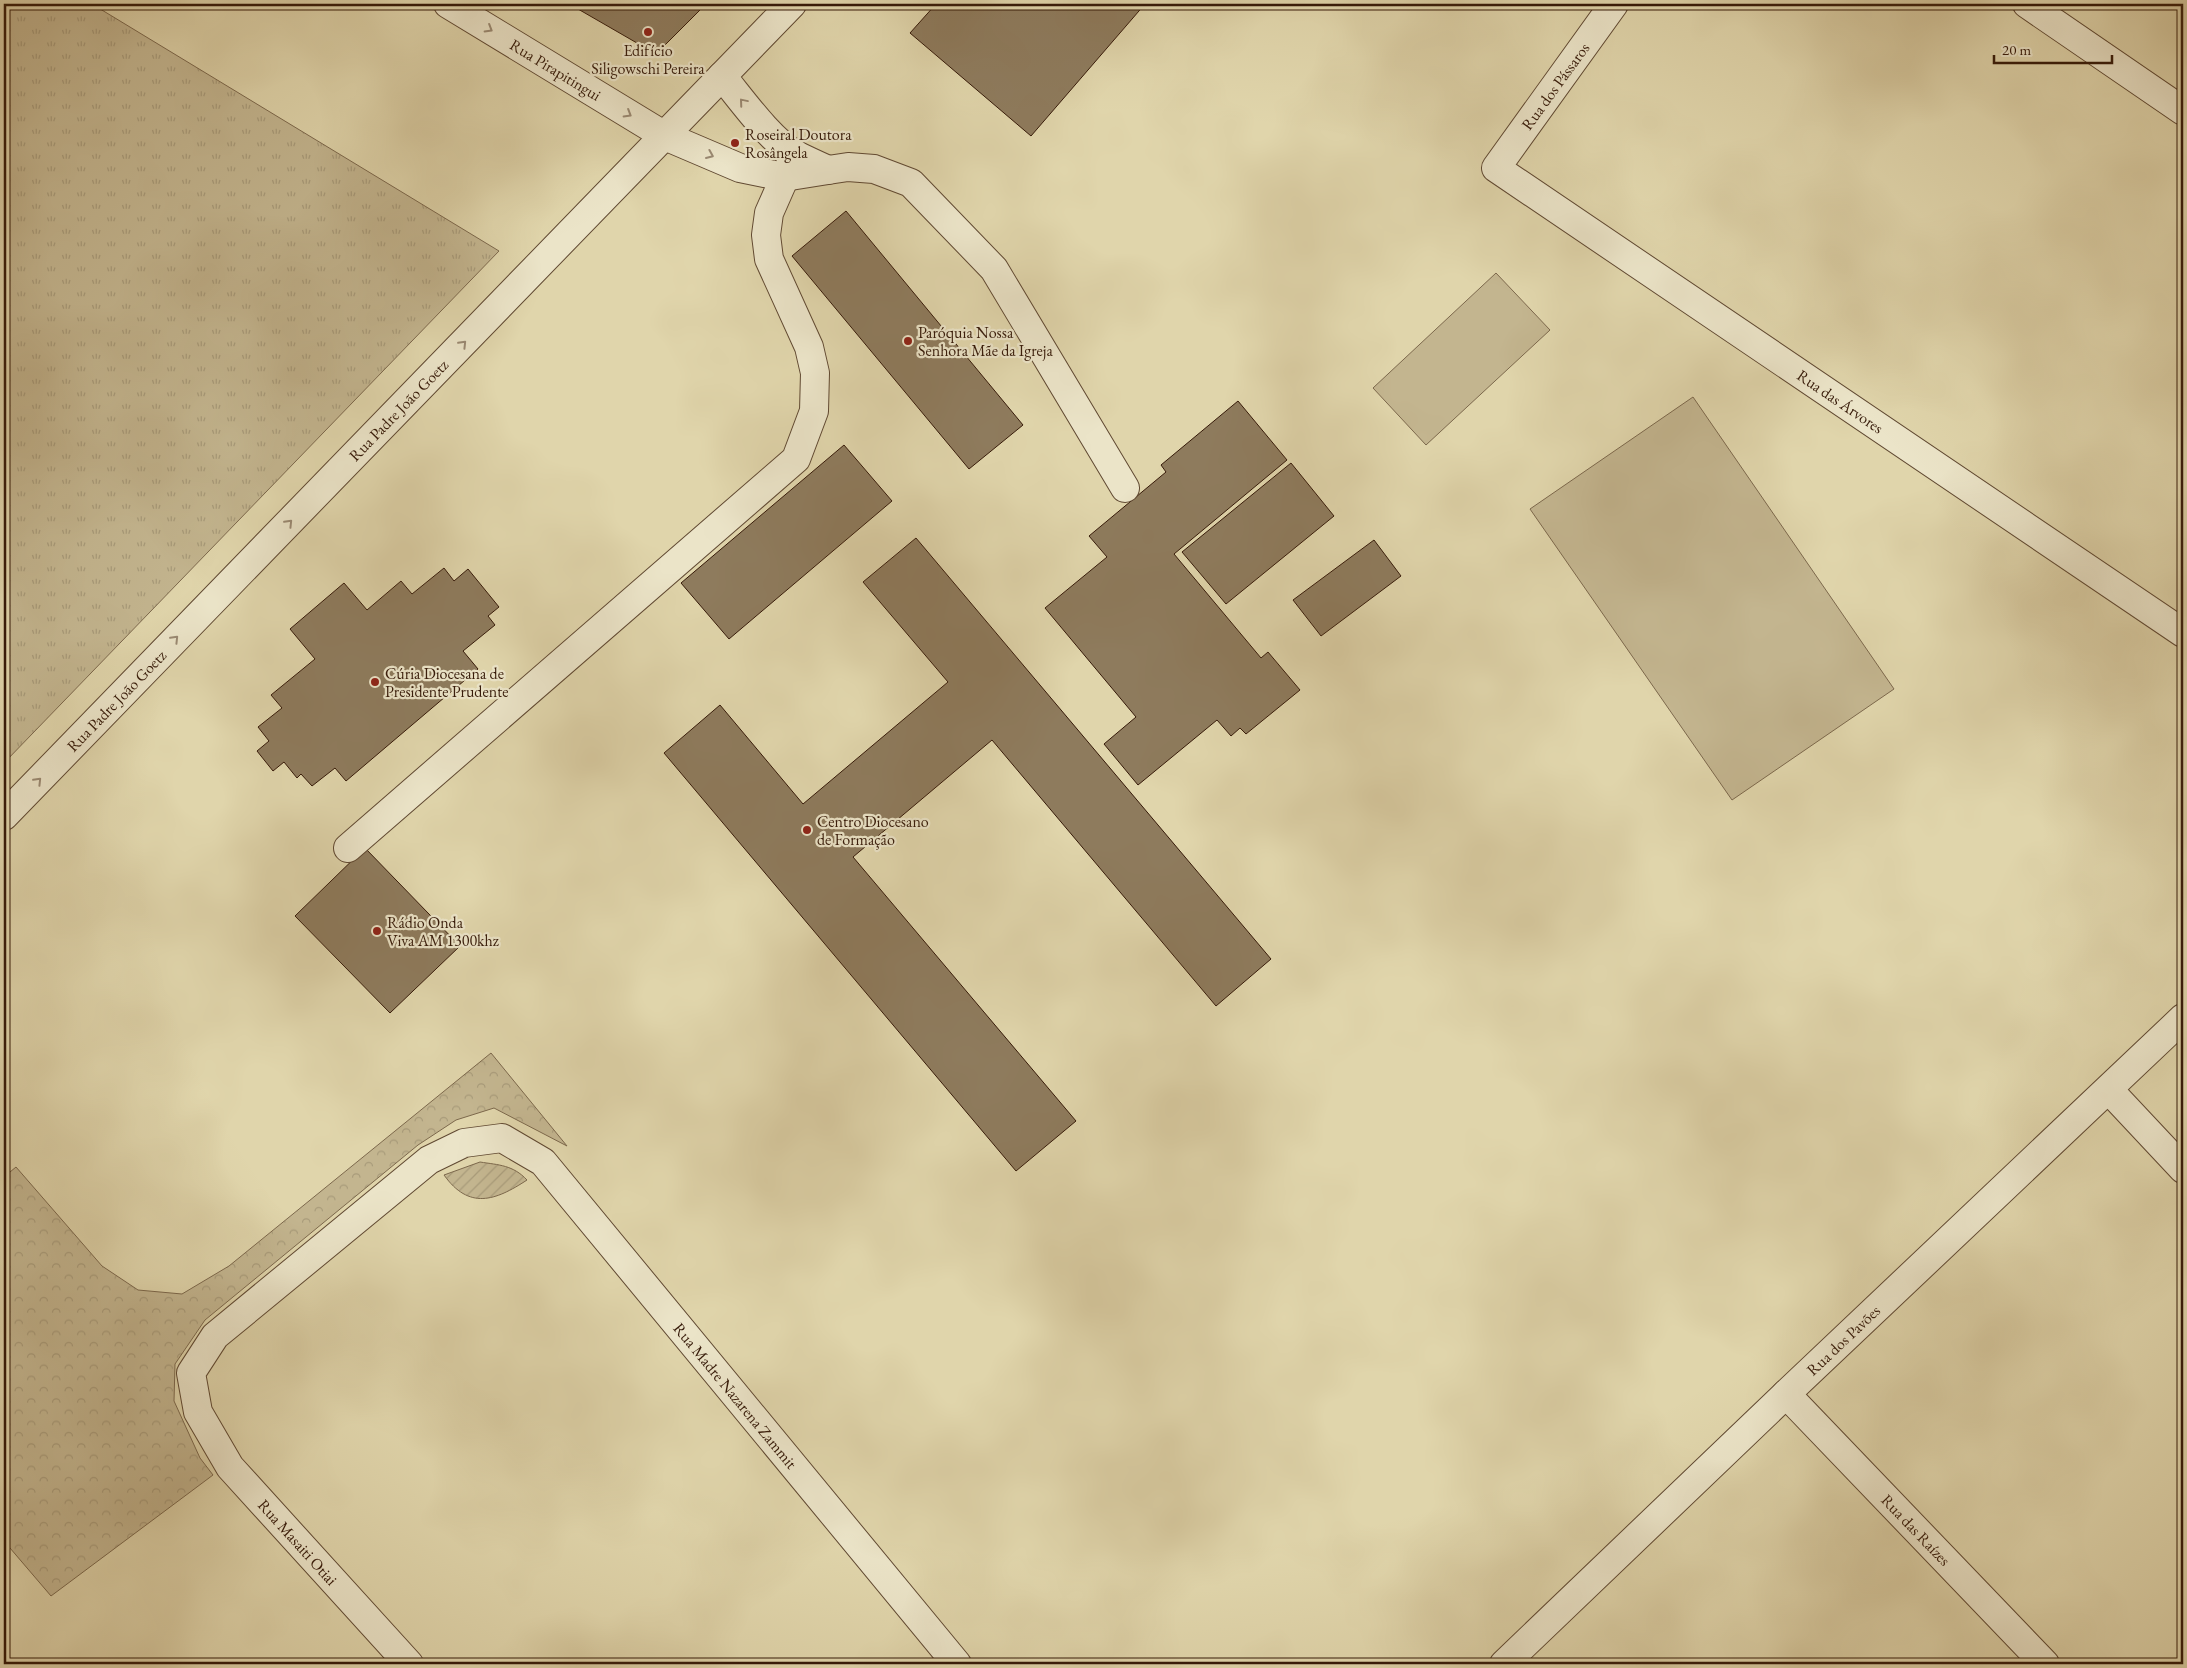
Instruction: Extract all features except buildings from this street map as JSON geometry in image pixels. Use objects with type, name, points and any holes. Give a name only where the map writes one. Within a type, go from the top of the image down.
[{"type":"street","name":"Rua Pirapitingui","points":[[448,4],[665,136],[740,168],[790,166]]},
{"type":"street","name":"Rua Padre João Goetz","points":[[4,816],[792,4]]},
{"type":"street","name":"Rua dos Pássaros","points":[[1496,168],[1614,4]]},
{"type":"street","points":[[2027,4],[2183,111]]},
{"type":"street","points":[[722,76],[756,118],[790,166],[828,170],[848,167],[874,169],[911,183],[994,269],[1125,488]]},
{"type":"street","points":[[348,848],[796,459],[814,411],[815,373],[809,347],[770,259],[766,236],[770,213],[790,166]]},
{"type":"street","name":"Rua das Árvores","points":[[1496,168],[2183,633]]},
{"type":"street","name":"Rua dos Pavões","points":[[1504,1664],[2183,1018]]},
{"type":"street","points":[[2108,1090],[2183,1169]]},
{"type":"street","name":"Rua Masaiti Otiai","points":[[409,1664],[230,1468],[198,1412],[191,1373],[215,1336],[428,1160],[464,1143],[502,1138]]},
{"type":"street","name":"Rua Madre Nazarena Zammit","points":[[502,1138],[544,1162],[957,1664]]},
{"type":"street","name":"Rua das Raízes","points":[[1786,1394],[2046,1664]]},
{"type":"green space","points":[[4,4],[92,4],[499,251],[4,763]]},
{"type":"green space","points":[[1496,273],[1550,330],[1426,445],[1373,388]]},
{"type":"green space","points":[[1693,397],[1894,689],[1732,800],[1530,509]]},
{"type":"green space","points":[[491,1053],[567,1146],[494,1108],[456,1120],[418,1145],[205,1320],[175,1364],[174,1401],[200,1458],[213,1475],[51,1596],[4,1541],[4,1177],[16,1167],[102,1266],[138,1290],[182,1294],[229,1266]]},
{"type":"green space","points":[[480,1162],[511,1169],[527,1180],[493,1197],[473,1198],[463,1194],[444,1175]]},
{"type":"place","name":"Edifício Siligowschi Pereira","points":[[648,32]]},
{"type":"place","name":"Roseiral Doutora Rosângela","points":[[735,143]]},
{"type":"place","name":"Paróquia Nossa Senhora Mãe da Igreja","points":[[908,341]]},
{"type":"place","name":"Cúria Diocesana de Presidente Prudente","points":[[375,682]]},
{"type":"place","name":"Centro Diocesano de Formação","points":[[807,830]]},
{"type":"place","name":"Rádio Onda Viva AM 1300khz","points":[[377,931]]}]
